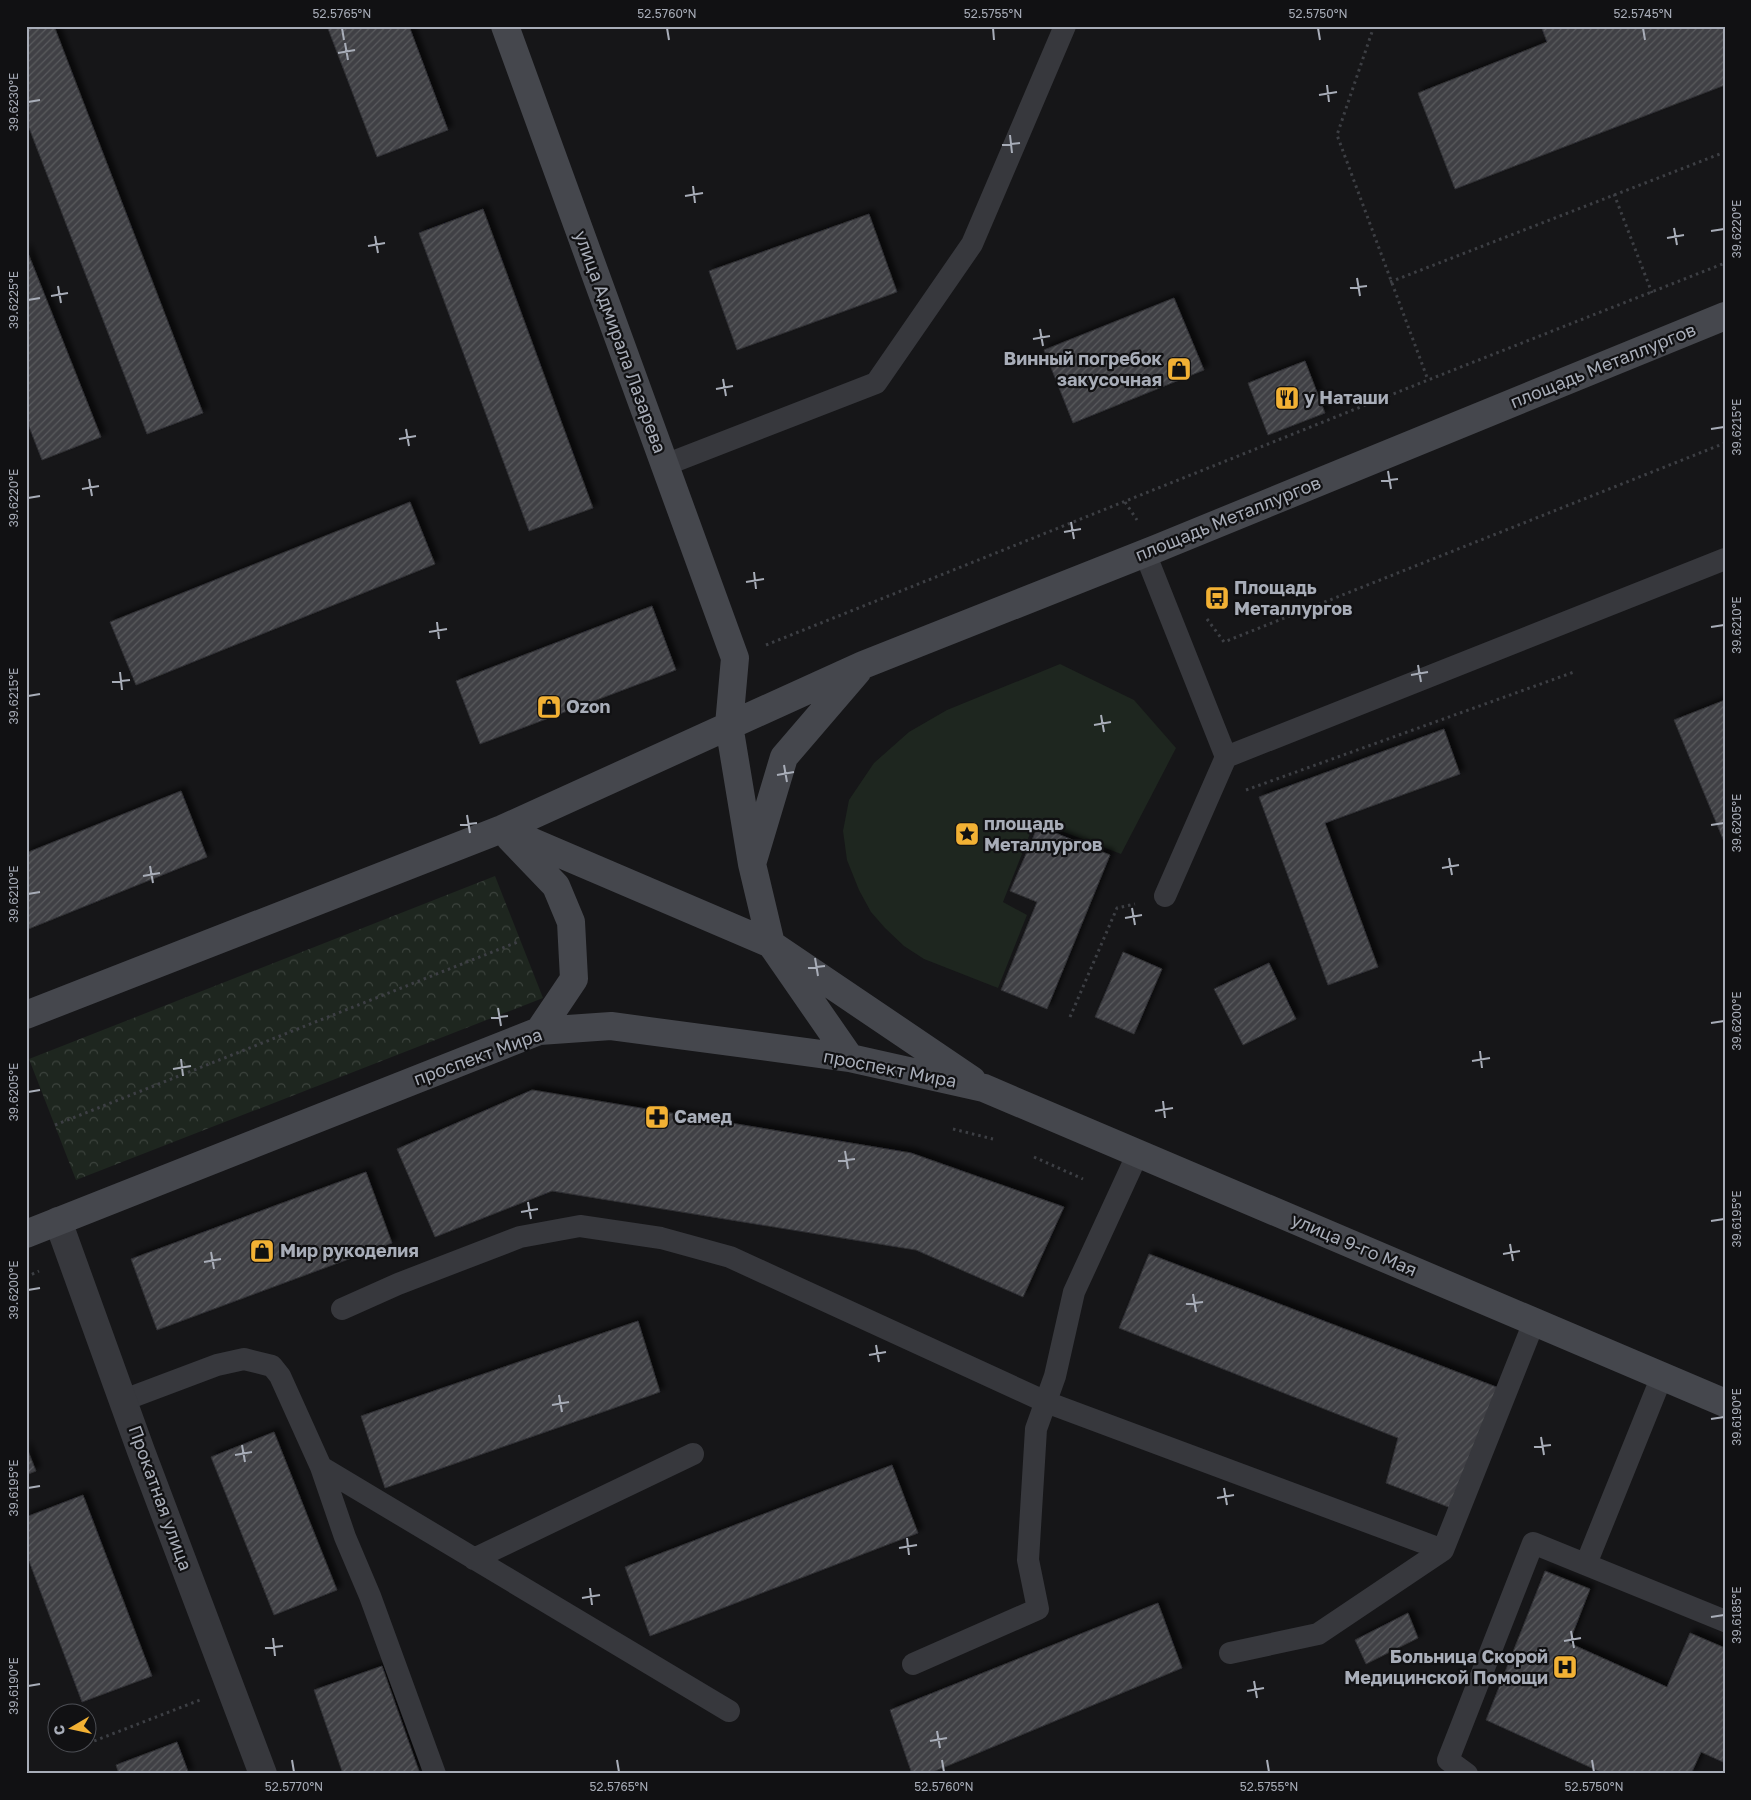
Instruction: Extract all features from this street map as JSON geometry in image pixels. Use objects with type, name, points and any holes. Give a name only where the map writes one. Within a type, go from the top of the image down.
[{"type":"main road","name":"улица Адмирала Лазарева","points":[[505,26],[736,658]]},
{"type":"main road","name":"площадь Металлургов","points":[[752,864],[784,756],[863,665],[1725,316]]},
{"type":"main road","name":"площадь Металлургов","points":[[736,658],[728,725],[752,864],[771,944],[850,1058]]},
{"type":"main road","points":[[26,1015],[502,829],[863,665]]},
{"type":"main road","points":[[502,829],[771,944],[984,1088]]},
{"type":"main road","points":[[502,829],[556,886],[571,922],[574,979],[539,1031]]},
{"type":"main road","name":"проспект Мира","points":[[26,1234],[539,1031],[611,1026],[850,1058],[984,1088]]},
{"type":"main road","name":"улица 9-го Мая","points":[[984,1088],[1725,1403]]},
{"type":"street","name":"Прокатная улица","points":[[58,1221],[263,1774]]},
{"type":"lane","points":[[665,465],[876,383],[972,244],[1066,26]]},
{"type":"lane","points":[[1151,550],[1226,757],[1164,896]]},
{"type":"lane","points":[[1226,757],[1725,560]]},
{"type":"lane","points":[[913,1664],[1038,1609],[1028,1560],[1036,1430],[1055,1376],[1074,1292],[1138,1153]]},
{"type":"lane","points":[[342,1309],[398,1284],[520,1237],[580,1226],[661,1238],[730,1257],[1046,1402],[1443,1550]]},
{"type":"lane","points":[[1230,1653],[1318,1634],[1443,1550],[1534,1322]]},
{"type":"lane","points":[[124,1400],[218,1365],[244,1359],[272,1366],[280,1376],[322,1467],[345,1537],[370,1596],[435,1774]]},
{"type":"lane","points":[[1586,1564],[1662,1376]]},
{"type":"lane","points":[[474,1559],[693,1454]]},
{"type":"lane","points":[[322,1467],[729,1712]]},
{"type":"lane","points":[[1467,1774],[1448,1760],[1533,1543],[1725,1621]]},
{"type":"path","points":[[1374,26],[1337,135],[1428,380]]},
{"type":"path","points":[[1390,282],[1725,152]]},
{"type":"path","points":[[1614,194],[1652,293]]},
{"type":"path","points":[[736,658],[1428,380],[1725,263]]},
{"type":"path","points":[[1202,611],[1224,642],[1725,443]]},
{"type":"path","points":[[1125,502],[1151,550]]},
{"type":"path","points":[[1205,805],[1574,672]]},
{"type":"path","points":[[1070,1017],[1117,908],[1164,896]]},
{"type":"path","points":[[55,1125],[520,941]]},
{"type":"path","points":[[953,1129],[993,1138]]},
{"type":"path","points":[[1034,1157],[1083,1179]]},
{"type":"path","points":[[98,1739],[201,1699]]},
{"type":"green space","points":[[1060,664],[1134,700],[1176,748],[1121,854],[1035,821],[1003,902],[1027,915],[998,988],[924,959],[904,946],[885,928],[871,912],[859,890],[847,860],[843,831],[849,800],[874,763],[909,732],[947,710]]},
{"type":"green space","points":[[495,876],[543,998],[76,1180],[29,1059]]},
{"type":"building","points":[[31,26],[54,26],[203,413],[147,434],[26,120],[26,28]]},
{"type":"building","points":[[327,26],[409,26],[448,130],[377,157]]},
{"type":"building","points":[[1541,26],[1725,26],[1725,85],[1455,189],[1418,93],[1547,42]]},
{"type":"building","points":[[483,209],[593,508],[529,531],[419,233]]},
{"type":"building","points":[[869,214],[897,292],[737,350],[709,271]]},
{"type":"building","points":[[26,248],[101,437],[42,460],[26,419]]},
{"type":"building","points":[[1174,298],[1204,370],[1073,423],[1044,350]]},
{"type":"building","name":"у Наташи","points":[[1305,361],[1325,413],[1268,435],[1248,383]]},
{"type":"building","points":[[410,502],[435,564],[136,685],[110,622]]},
{"type":"building","points":[[652,606],[676,670],[480,744],[456,681]]},
{"type":"building","points":[[1725,700],[1725,844],[1674,720]]},
{"type":"building","points":[[1444,729],[1460,774],[1325,823],[1378,967],[1328,985],[1259,797]]},
{"type":"building","points":[[181,791],[207,857],[26,930],[26,853]]},
{"type":"building","points":[[1038,826],[1110,855],[1047,1009],[1001,990],[1037,902],[1010,891]]},
{"type":"building","points":[[1123,952],[1162,969],[1134,1034],[1095,1017]]},
{"type":"building","points":[[1269,963],[1296,1019],[1243,1045],[1214,989]]},
{"type":"building","points":[[532,1090],[911,1153],[1064,1207],[1023,1297],[916,1250],[552,1191],[435,1237],[397,1149]]},
{"type":"building","name":"Мир рукоделия","points":[[366,1172],[392,1243],[157,1330],[131,1259]]},
{"type":"building","points":[[1149,1254],[1499,1388],[1451,1508],[1386,1483],[1398,1438],[1119,1328]]},
{"type":"building","points":[[638,1321],[660,1392],[385,1488],[361,1416]]},
{"type":"building","points":[[274,1432],[337,1590],[274,1615],[211,1457]]},
{"type":"building","points":[[26,1446],[36,1471],[26,1475]]},
{"type":"building","points":[[892,1465],[918,1533],[650,1636],[625,1567]]},
{"type":"building","points":[[83,1495],[152,1676],[82,1702],[26,1553],[26,1517]]},
{"type":"building","name":"Больница Скорой Медицинской Помощи","points":[[1545,1571],[1590,1589],[1569,1643],[1667,1687],[1690,1633],[1725,1648],[1725,1763],[1701,1752],[1691,1774],[1605,1774],[1486,1720]]},
{"type":"building","points":[[1158,1603],[1182,1668],[928,1774],[912,1774],[890,1710]]},
{"type":"building","points":[[1408,1613],[1418,1638],[1366,1664],[1355,1640]]},
{"type":"building","points":[[382,1666],[420,1774],[343,1774],[314,1690]]},
{"type":"building","points":[[177,1742],[189,1774],[119,1774],[116,1765]]},
{"type":"place","name":"Винный погребок закусочная","points":[[1179,369]]},
{"type":"place","name":"у Наташи","points":[[1287,398]]},
{"type":"place","name":"Площадь Металлургов","points":[[1217,598]]},
{"type":"place","name":"Ozon","points":[[549,707]]},
{"type":"place","name":"площадь Металлургов","points":[[967,834]]},
{"type":"place","name":"Самед","points":[[657,1117]]},
{"type":"place","name":"Мир рукоделия","points":[[262,1251]]},
{"type":"place","name":"Больница Скорой Медицинской Помощи","points":[[1565,1667]]}]
